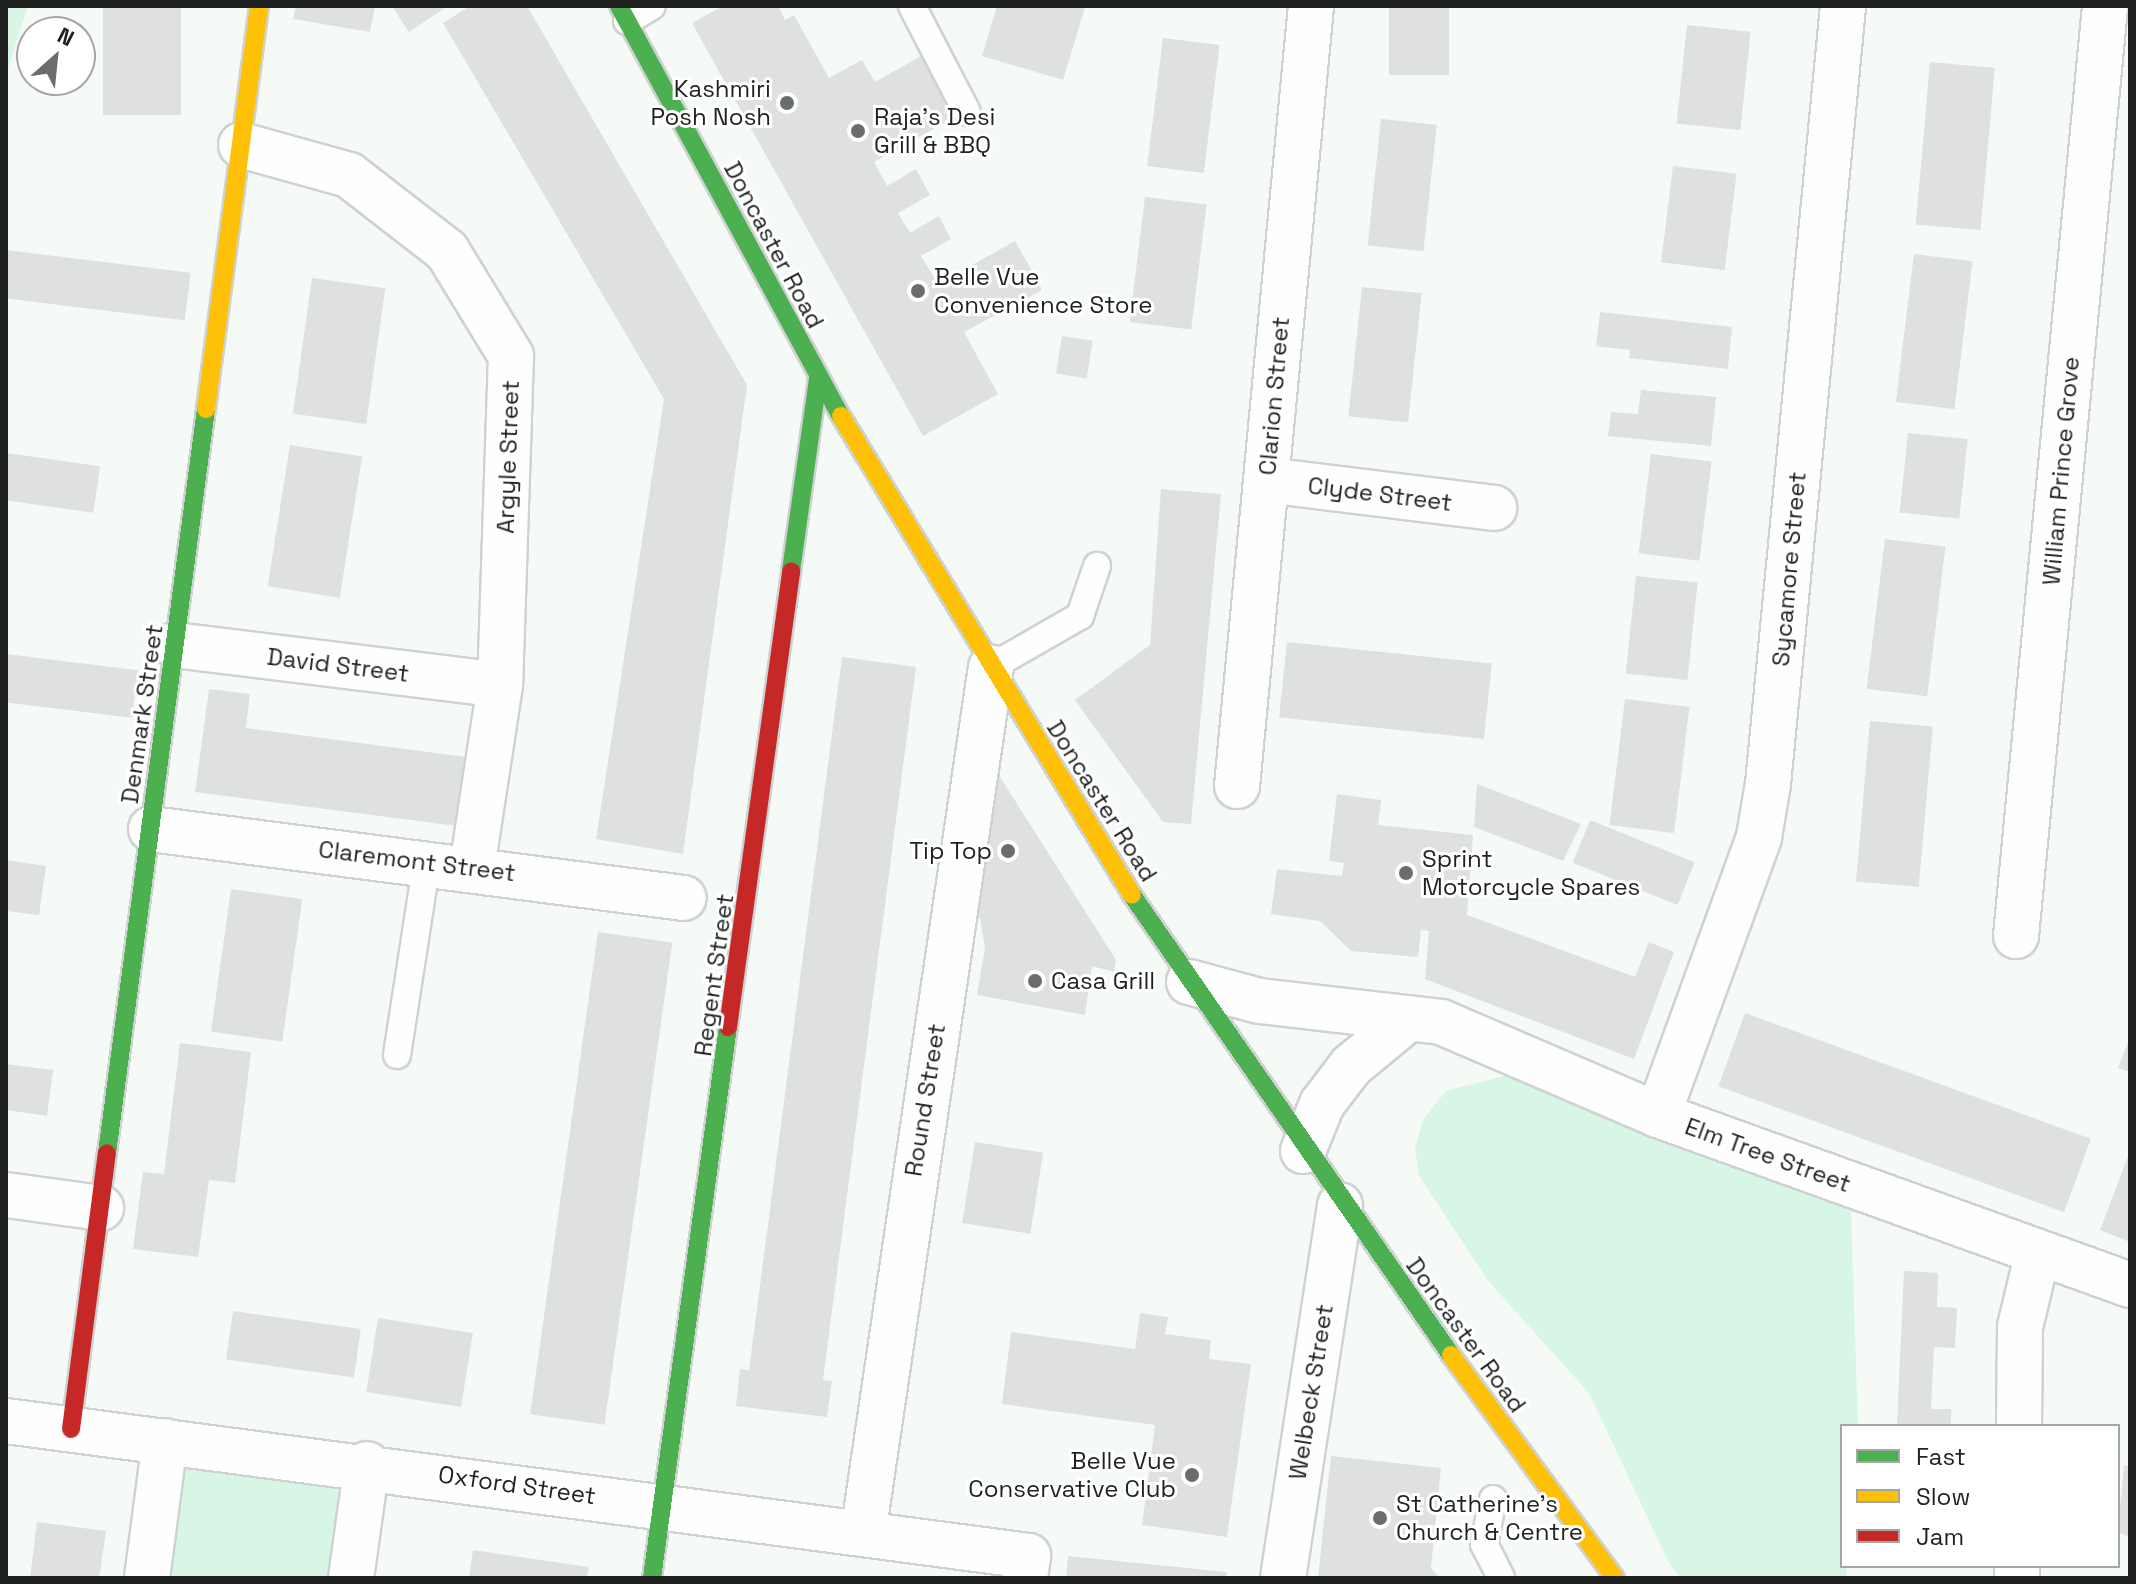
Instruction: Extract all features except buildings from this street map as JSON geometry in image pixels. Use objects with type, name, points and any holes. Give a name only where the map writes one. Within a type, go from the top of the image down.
[{"type":"main road","name":"Denmark Street","points":[[71,1429],[259,6]]},
{"type":"main road","name":"Doncaster Road","points":[[623,14],[818,379],[991,667],[1189,982],[1340,1205],[1615,1578]]},
{"type":"main road","name":"Regent Street","points":[[652,1578],[749,907],[818,379]]},
{"type":"street","name":"Clarion Street","points":[[1237,786],[1311,6]]},
{"type":"street","name":"Sycamore Street","points":[[1658,1115],[1759,837],[1768,784],[1843,6]]},
{"type":"street","name":"William Prince Grove","points":[[2016,936],[2105,6]]},
{"type":"street","name":"Argyle Street","points":[[241,145],[349,175],[447,251],[511,356],[500,685],[472,867]]},
{"type":"street","name":"Clyde Street","points":[[1267,480],[1494,508]]},
{"type":"street","name":"David Street","points":[[175,645],[500,685]]},
{"type":"street","name":"Round Street","points":[[863,1534],[991,667]]},
{"type":"street","name":"Claremont Street","points":[[151,829],[427,861],[684,898]]},
{"type":"street","name":"Elm Tree Street","points":[[1189,982],[1260,1001],[1409,1018],[1462,1030],[1658,1115],[2130,1285]]},
{"type":"street","points":[[1303,1151],[1322,1104],[1351,1066],[1409,1018]]},
{"type":"street","points":[[6,1195],[101,1208]]},
{"type":"street","name":"Welbeck Street","points":[[1283,1578],[1340,1205]]},
{"type":"street","points":[[2019,1424],[2020,1327],[2038,1252]]},
{"type":"street","name":"Oxford Street","points":[[6,1421],[367,1464],[663,1505],[863,1534],[1026,1567]]},
{"type":"street","points":[[147,1578],[165,1441]]},
{"type":"street","points":[[351,1578],[367,1464]]},
{"type":"lane","points":[[623,14],[652,6]]},
{"type":"lane","points":[[912,6],[967,112]]},
{"type":"lane","points":[[991,667],[1080,616],[1097,566]]},
{"type":"lane","points":[[397,1055],[427,861]]},
{"type":"lane","points":[[1493,1499],[1484,1544],[1501,1578]]},
{"type":"green space","points":[[6,6],[28,6],[25,16],[16,16],[16,44],[6,75]]},
{"type":"green space","points":[[1508,1075],[1851,1209],[1858,1424],[1840,1424],[1840,1568],[1847,1568],[1847,1578],[1680,1578],[1668,1561],[1589,1393],[1489,1282],[1419,1176],[1415,1148],[1423,1120],[1446,1091]]},
{"type":"green space","points":[[165,1441],[367,1464],[351,1578],[147,1578]]},
{"type":"traffic: fast","points":[[619,6],[841,416]]},
{"type":"traffic: fast","points":[[791,571],[818,379]]},
{"type":"traffic: fast","points":[[107,1153],[206,409]]},
{"type":"traffic: fast","points":[[1132,895],[1451,1355]]},
{"type":"traffic: fast","points":[[652,1578],[728,1027]]},
{"type":"traffic: slow","points":[[206,409],[259,6]]},
{"type":"traffic: slow","points":[[841,416],[1132,895]]},
{"type":"traffic: slow","points":[[1451,1355],[1615,1578]]},
{"type":"traffic: jam","points":[[728,1027],[791,571]]},
{"type":"traffic: jam","points":[[71,1429],[107,1153]]},
{"type":"place","name":"Kashmiri Posh Nosh","points":[[787,103]]},
{"type":"place","name":"Raja's Desi Grill & BBQ","points":[[858,131]]},
{"type":"place","name":"Belle Vue Convenience Store","points":[[918,291]]},
{"type":"place","name":"Tip Top","points":[[1008,851]]},
{"type":"place","name":"Sprint Motorcycle Spares","points":[[1406,873]]},
{"type":"place","name":"Casa Grill","points":[[1035,981]]},
{"type":"place","name":"Belle Vue Conservative Club","points":[[1192,1475]]},
{"type":"place","name":"St Catherine's Church & Centre","points":[[1380,1518]]}]
